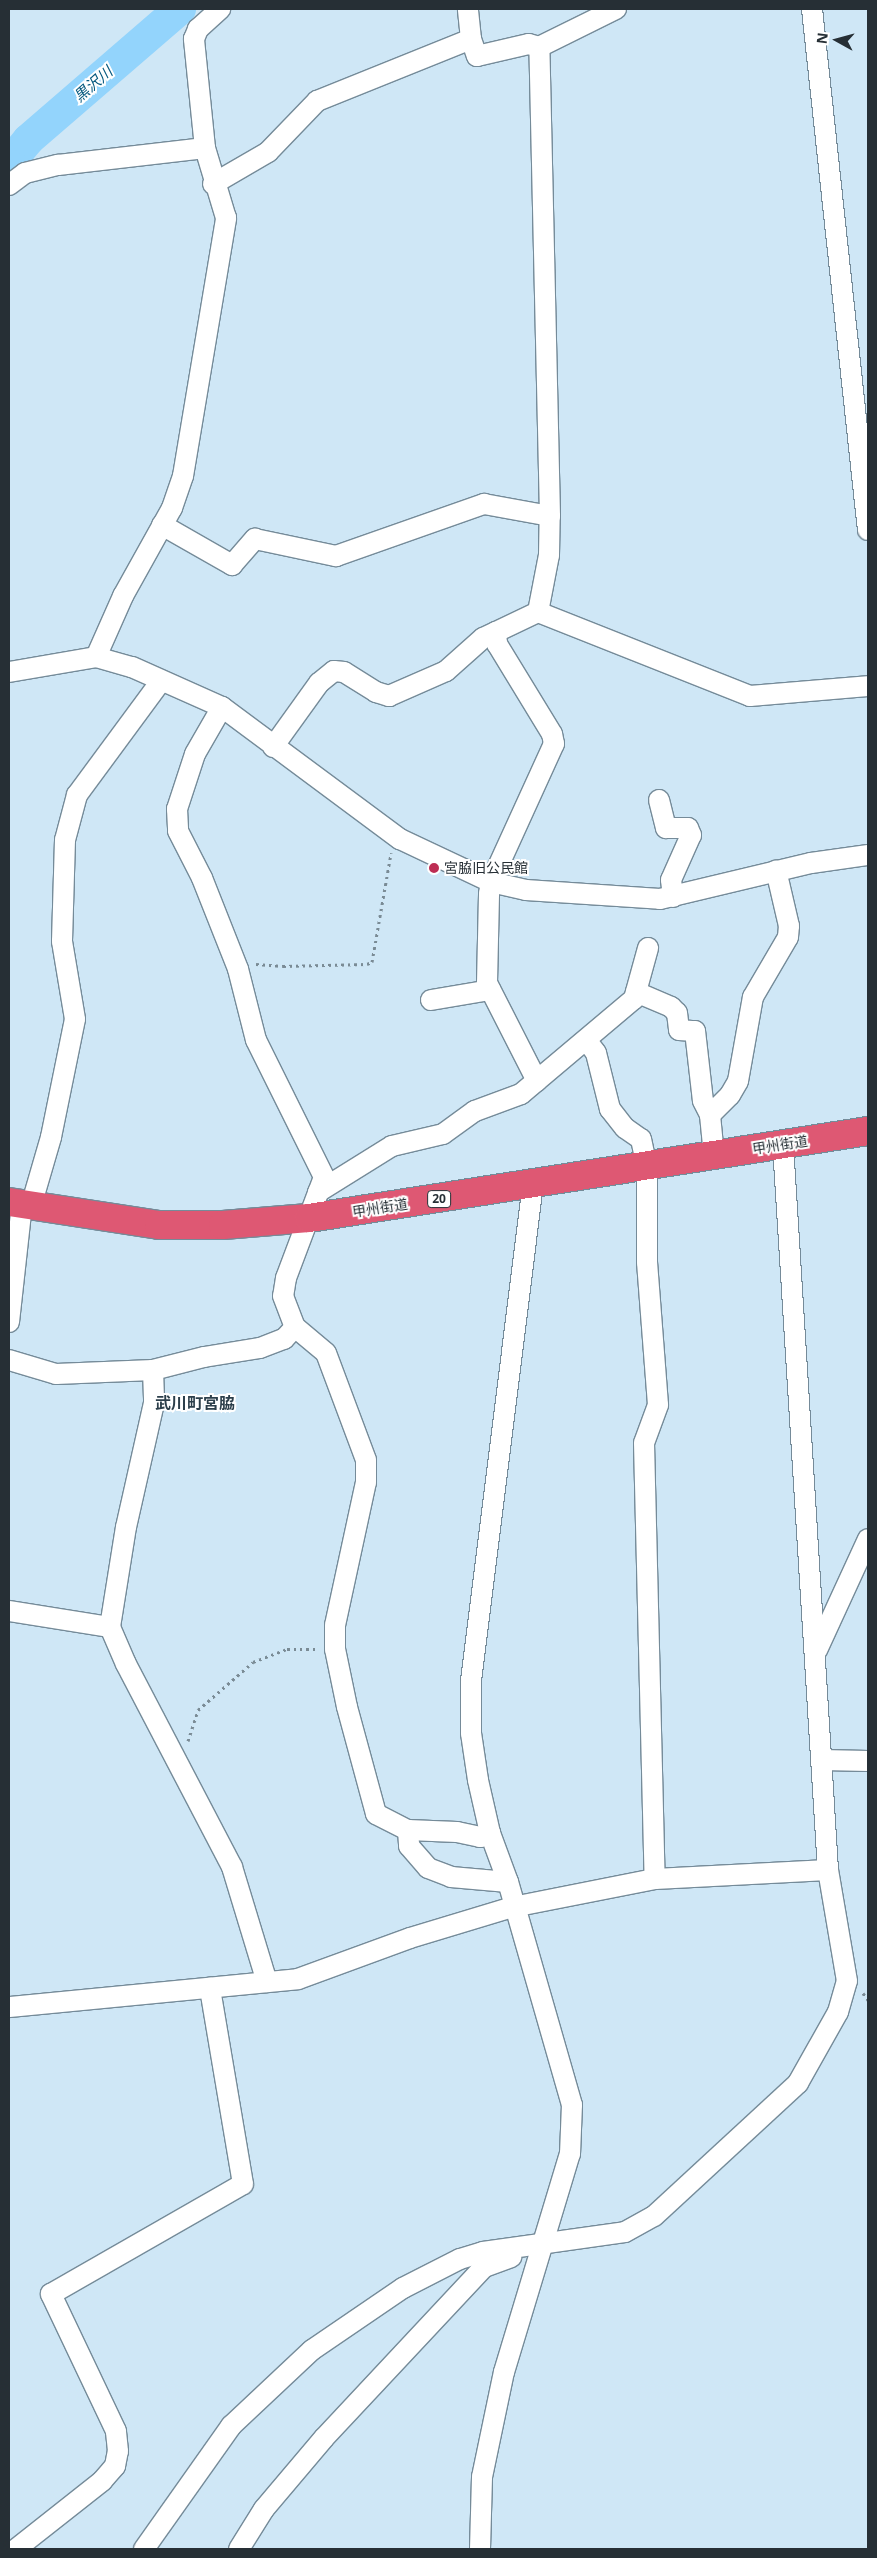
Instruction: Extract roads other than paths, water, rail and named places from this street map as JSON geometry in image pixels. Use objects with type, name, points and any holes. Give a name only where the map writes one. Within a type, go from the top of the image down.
[{"type":"highway","name":"甲州街道","points":[[21,1204],[159,1225],[308,1218],[647,1167],[868,1131]]},
{"type":"street","points":[[468,9],[471,39],[477,56],[529,44],[539,47],[616,9]]},
{"type":"street","points":[[812,9],[868,530]]},
{"type":"street","points":[[96,657],[123,596],[172,508],[183,476],[226,218],[224,205],[213,184],[205,148],[194,39],[198,28],[216,10]]},
{"type":"street","points":[[213,184],[268,152],[318,101],[471,39]]},
{"type":"street","points":[[538,612],[548,555],[550,516],[539,47]]},
{"type":"street","points":[[9,185],[25,173],[58,165],[205,148]]},
{"type":"street","points":[[162,525],[232,565],[255,539],[336,556],[484,504],[550,516]]},
{"type":"street","points":[[273,747],[319,683],[334,671],[344,672],[376,692],[389,696],[446,671],[483,638],[538,612],[750,696],[868,686]]},
{"type":"street","points":[[496,632],[497,644],[552,734],[554,744],[491,882],[487,973],[490,990],[537,1081]]},
{"type":"street","points":[[9,672],[96,657],[132,668],[222,707],[273,747],[400,839],[491,882],[526,890],[614,897],[673,897],[776,870],[868,855]]},
{"type":"street","points":[[9,1322],[21,1204],[51,1137],[75,1019],[62,941],[65,840],[77,796],[161,681]]},
{"type":"street","points":[[222,707],[195,754],[177,810],[178,832],[202,878],[236,965],[256,1040],[324,1177],[286,1278],[283,1296],[295,1327],[326,1353],[366,1460],[366,1482],[335,1625],[335,1648],[347,1707],[376,1814],[408,1830],[458,1832],[480,1837],[490,1833]]},
{"type":"street","points":[[659,800],[666,828],[688,828],[691,835],[671,880],[673,897]]},
{"type":"street","points":[[710,1115],[730,1095],[738,1081],[753,997],[788,937],[789,926],[776,870]]},
{"type":"street","points":[[318,1192],[392,1146],[443,1134],[475,1112],[521,1094],[634,999],[648,948]]},
{"type":"street","points":[[431,1000],[490,990]]},
{"type":"street","points":[[636,992],[671,1007],[677,1013],[679,1030],[695,1031],[703,1101],[710,1115],[714,1156]]},
{"type":"street","points":[[586,1040],[596,1053],[610,1108],[625,1128],[642,1140],[647,1167],[647,1262],[658,1405],[644,1443],[655,1879]]},
{"type":"street","points":[[144,2549],[231,2426],[312,2350],[403,2288],[460,2259],[483,2252],[543,2246],[625,2232],[654,2216],[798,2083],[838,2012],[847,1981],[828,1870],[816,1652],[783,1144]]},
{"type":"street","points":[[480,2549],[484,2468],[504,2372],[570,2154],[572,2105],[513,1908],[508,1882],[490,1833],[478,1780],[472,1733],[471,1681],[533,1184]]},
{"type":"street","points":[[9,1360],[56,1374],[153,1370],[204,1357],[260,1348],[284,1339],[295,1327]]},
{"type":"street","points":[[153,1370],[154,1403],[126,1527],[110,1627],[177,1763],[232,1868],[267,1982]]},
{"type":"street","points":[[816,1652],[868,1539]]},
{"type":"street","points":[[9,1611],[110,1627]]},
{"type":"street","points":[[822,1760],[868,1761]]},
{"type":"street","points":[[408,1830],[409,1846],[428,1868],[451,1877],[508,1882]]},
{"type":"street","points":[[9,2008],[298,1979],[410,1938],[513,1908],[655,1879],[828,1870]]},
{"type":"street","points":[[16,2549],[102,2481],[115,2466],[118,2451],[116,2431],[51,2294],[243,2184],[210,1988]]},
{"type":"street","points":[[239,2549],[264,2509],[324,2438],[484,2267],[543,2246]]},
{"type":"waterway","name":"黒沢川","points":[[9,163],[28,140],[180,9]]},
{"type":"place","name":"宮脇旧公民館","points":[[434,868]]},
{"type":"district","name":"武川町宮脇","points":[[195,1403]]}]
